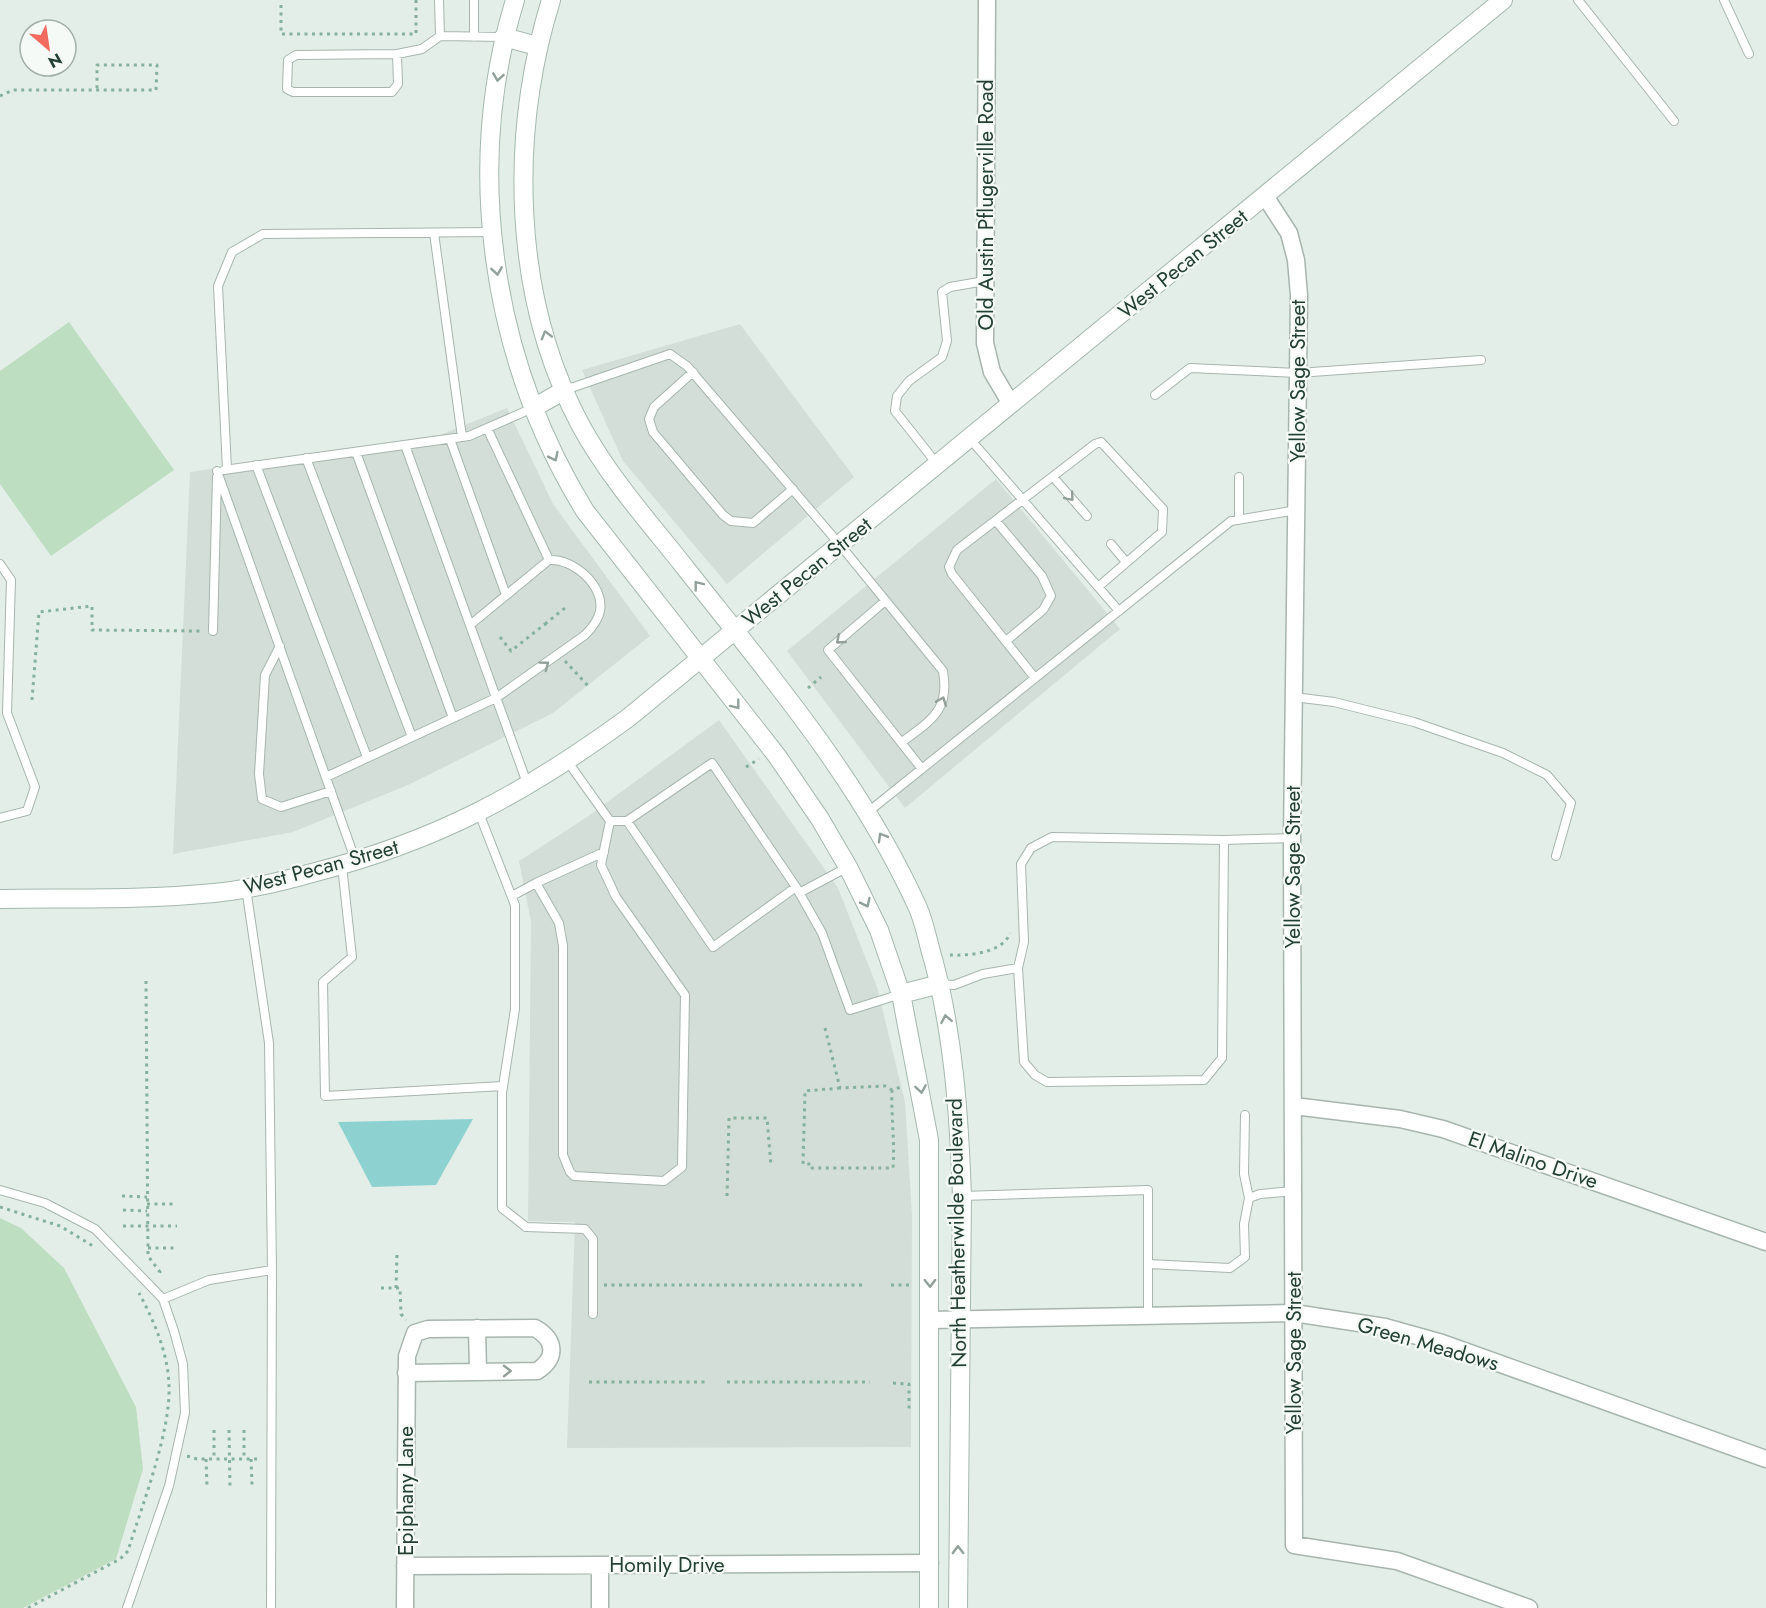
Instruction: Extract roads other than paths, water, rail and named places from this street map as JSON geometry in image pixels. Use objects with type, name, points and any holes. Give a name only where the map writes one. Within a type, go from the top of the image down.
[{"type":"main road","name":"North Heatherwilde Boulevard","points":[[515,0],[504,37],[493,106],[489,158],[492,232],[507,325],[532,408],[563,476],[585,511],[777,756],[820,819],[848,867],[879,930],[901,994],[929,1140],[931,1320],[929,1608]]},
{"type":"main road","name":"North Heatherwilde Boulevard","points":[[551,0],[537,46],[526,114],[524,201],[538,305],[565,390],[580,424],[614,478],[814,732],[868,812],[920,913],[940,984],[953,1054],[960,1128],[962,1196],[959,1318],[958,1608]]},
{"type":"main road","name":"West Pecan Street","points":[[0,899],[151,898],[216,893],[246,888],[349,864],[416,842],[479,813],[528,786],[568,762],[628,718],[841,546],[1503,0]]},
{"type":"main road","points":[[504,37],[537,46]]},
{"type":"main road","points":[[532,408],[565,390]]},
{"type":"main road","points":[[901,994],[940,984]]},
{"type":"street","name":"Old Austin Pflugerville Road","points":[[987,0],[985,343],[992,372],[1011,404]]},
{"type":"street","name":"Yellow Sage Street","points":[[1265,196],[1289,233],[1296,260],[1299,296],[1292,838],[1294,1545],[1397,1561],[1529,1608]]},
{"type":"street","name":"El Malino Drive","points":[[1294,1107],[1400,1119],[1443,1129],[1766,1242]]},
{"type":"street","name":"Green Meadows","points":[[931,1320],[1294,1313],[1385,1327],[1442,1343],[1766,1459]]},
{"type":"street","points":[[406,1373],[478,1372],[537,1371],[548,1364],[553,1354],[546,1334],[535,1328],[477,1328],[478,1372]]},
{"type":"street","name":"Epiphany Lane","points":[[405,1608],[406,1373],[409,1342],[415,1333],[428,1329],[477,1328]]},
{"type":"street","name":"Homily Drive","points":[[405,1566],[930,1563]]},
{"type":"street","points":[[600,1565],[600,1608]]},
{"type":"lane","points":[[439,0],[440,36]]},
{"type":"lane","points":[[474,0],[474,37]]},
{"type":"lane","points":[[1578,0],[1674,121]]},
{"type":"lane","points":[[1724,0],[1749,54]]},
{"type":"lane","points":[[397,54],[398,84],[392,92],[293,92],[287,89],[288,60],[296,55],[397,54],[422,49],[440,36],[504,37]]},
{"type":"lane","points":[[227,469],[218,286],[232,252],[263,234],[492,232]]},
{"type":"lane","points":[[434,233],[462,437]]},
{"type":"lane","points":[[938,465],[895,411],[897,396],[909,381],[942,357],[947,341],[942,292],[950,286],[985,281]]},
{"type":"lane","points":[[565,390],[670,354],[693,372],[841,546],[884,602],[938,662],[945,684],[946,697],[938,710],[902,742]]},
{"type":"lane","points":[[1155,395],[1190,368],[1298,373],[1481,360]]},
{"type":"lane","points":[[693,372],[654,407],[649,419],[653,432],[723,515],[731,521],[753,522],[793,489]]},
{"type":"lane","points":[[217,471],[462,437],[532,408]]},
{"type":"lane","points":[[487,428],[549,560]]},
{"type":"lane","points":[[450,439],[506,595]]},
{"type":"lane","points":[[970,439],[1119,611]]},
{"type":"lane","points":[[1035,678],[952,574],[949,567],[957,550],[1054,478],[1095,444],[1101,442],[1163,509],[1162,532],[1098,587]]},
{"type":"lane","points":[[405,445],[528,786]]},
{"type":"lane","points":[[356,452],[453,718]]},
{"type":"lane","points":[[306,458],[412,737]]},
{"type":"lane","points":[[256,465],[367,758]]},
{"type":"lane","points":[[213,631],[217,471]]},
{"type":"lane","points":[[217,471],[331,791],[349,864],[352,957],[322,982],[325,1096],[503,1086]]},
{"type":"lane","points":[[1239,477],[1239,519]]},
{"type":"lane","points":[[1054,478],[1087,516]]},
{"type":"lane","points":[[868,812],[1231,521],[1298,510]]},
{"type":"lane","points":[[996,521],[1042,576],[1051,596],[1043,610],[1006,641]]},
{"type":"lane","points":[[1110,544],[1126,562]]},
{"type":"lane","points":[[326,777],[496,698],[585,635],[595,625],[601,609],[596,591],[583,574],[570,563],[549,560],[470,625]]},
{"type":"lane","points":[[0,564],[11,580],[7,713],[35,787],[27,811],[0,818]]},
{"type":"lane","points":[[884,602],[828,650],[922,769]]},
{"type":"lane","points":[[280,646],[265,675],[259,774],[262,799],[281,807],[331,791]]},
{"type":"lane","points":[[1294,697],[1334,702],[1414,722],[1503,753],[1547,775],[1571,803],[1556,856]]},
{"type":"lane","points":[[536,883],[559,923],[563,946],[563,1155],[570,1172],[574,1176],[664,1181],[682,1167],[685,995],[616,897],[601,865],[610,821],[568,762]]},
{"type":"lane","points":[[610,821],[627,821],[712,763],[798,890],[822,933],[850,1010],[901,994]]},
{"type":"lane","points":[[479,813],[515,905],[515,1009],[503,1086],[502,1208],[526,1227],[585,1229],[593,1239],[593,1314]]},
{"type":"lane","points":[[627,821],[713,947],[798,890],[848,867]]},
{"type":"lane","points":[[1224,840],[1222,1058],[1204,1080],[1047,1082],[1035,1075],[1024,1062],[1018,968],[1024,942],[1021,864],[1031,848],[1052,837],[1224,840],[1292,838]]},
{"type":"lane","points":[[512,896],[603,852]]},
{"type":"lane","points":[[246,888],[269,1043],[272,1270],[271,1608]]},
{"type":"lane","points":[[940,984],[954,985],[982,974],[1018,968]]},
{"type":"lane","points":[[1148,1264],[1230,1268],[1245,1257],[1244,1224],[1249,1198],[1244,1174],[1245,1115]]},
{"type":"lane","points":[[0,1190],[45,1203],[95,1229],[164,1299],[183,1364],[185,1413],[169,1486],[127,1608]]},
{"type":"lane","points":[[962,1196],[1148,1190],[1148,1316]]},
{"type":"lane","points":[[1249,1198],[1260,1194],[1294,1191]]},
{"type":"lane","points":[[164,1299],[209,1280],[272,1270]]},
{"type":"water","points":[[473,1119],[436,1185],[372,1187],[338,1122]]}]
